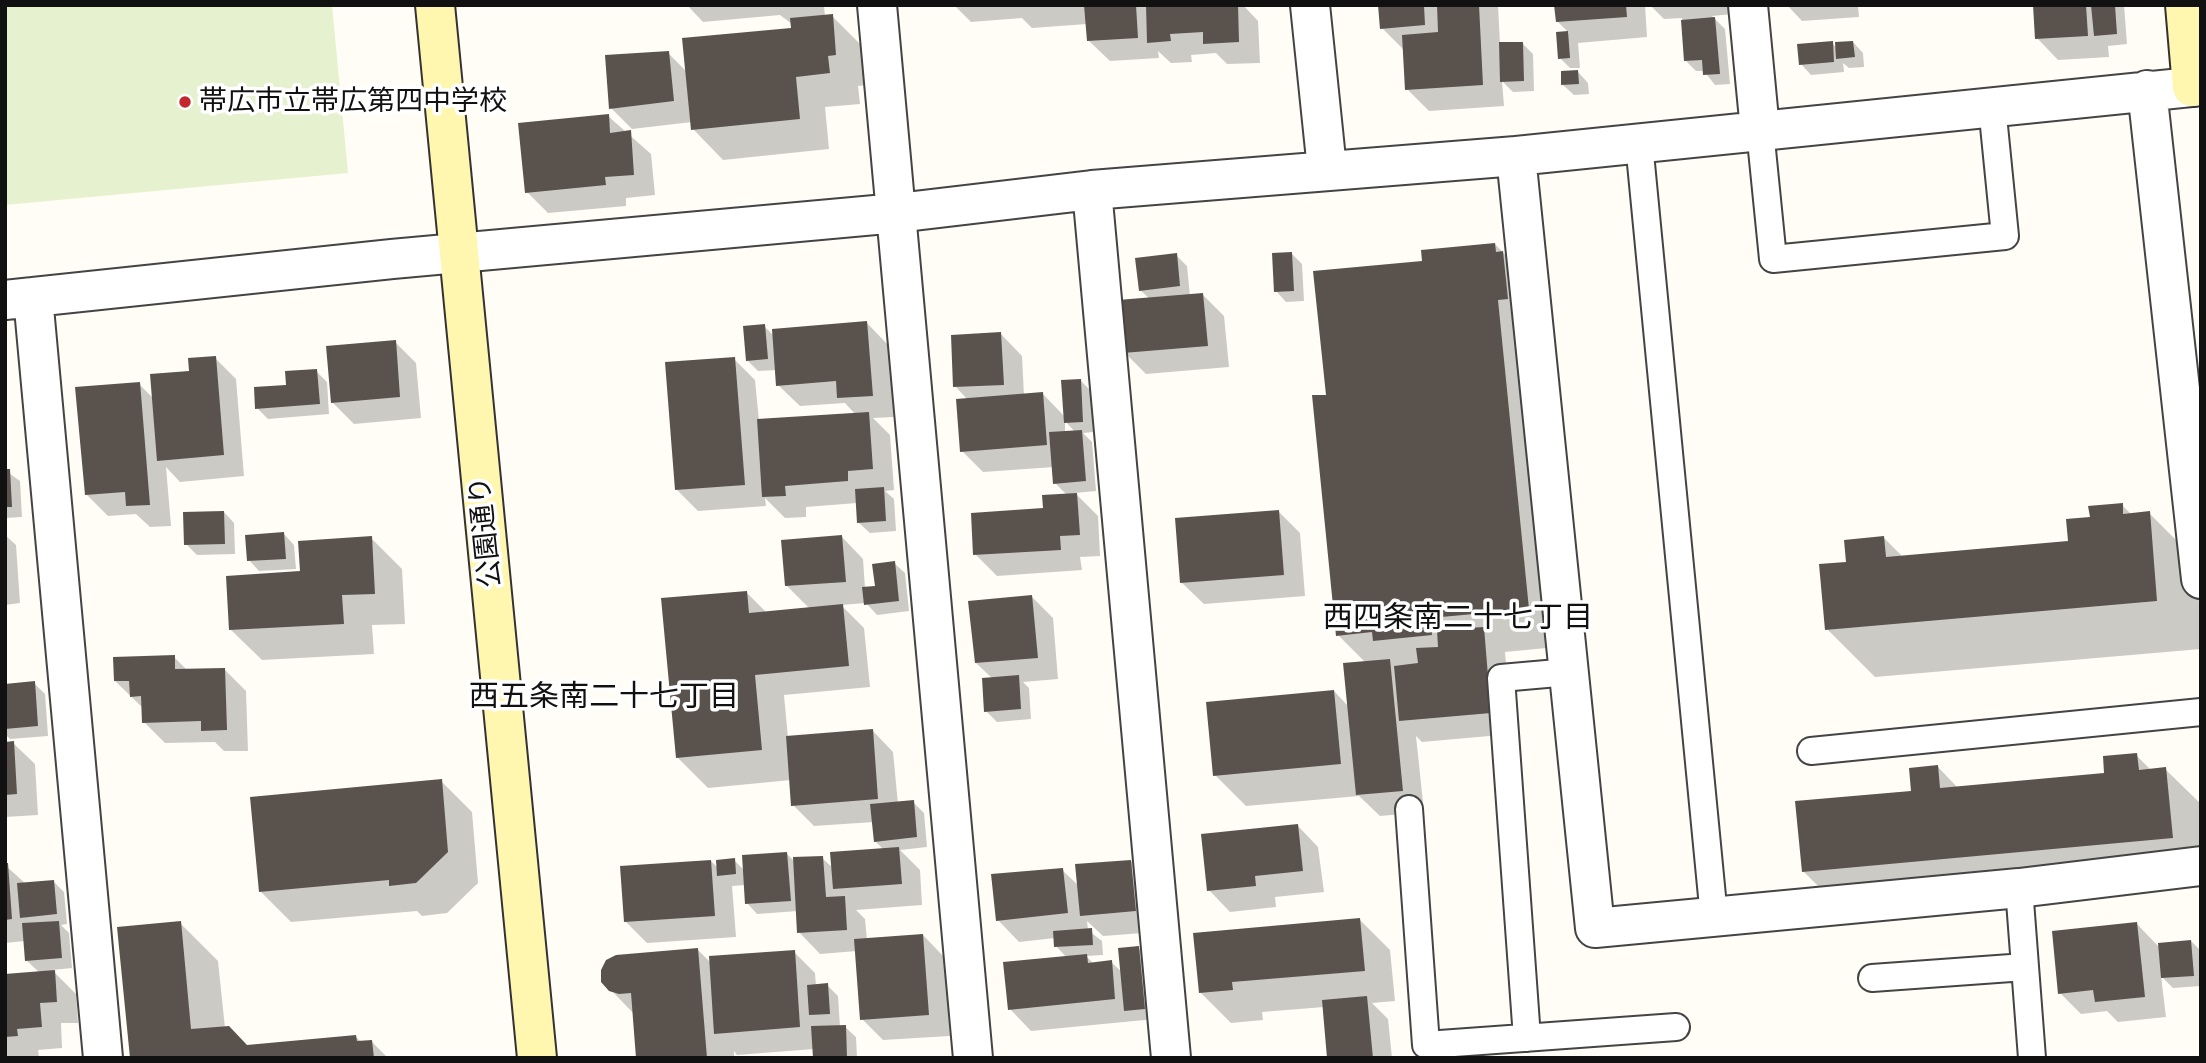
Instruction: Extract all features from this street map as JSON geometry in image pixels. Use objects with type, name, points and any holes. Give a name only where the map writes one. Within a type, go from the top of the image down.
[{"type":"street","name":"公園通り","points":[[435,5],[537,1058]]},
{"type":"street","points":[[877,5],[973,1058]]},
{"type":"street","points":[[1310,5],[1327,169]]},
{"type":"street","points":[[1748,5],[1760,130]]},
{"type":"street","points":[[103,1058],[19,299],[459,253],[897,213],[1092,190],[1327,169],[1516,156],[2196,87],[2185,5]]},
{"type":"street","points":[[2147,90],[2201,579]]},
{"type":"street","points":[[1516,156],[1595,928],[2019,888],[2201,866]]},
{"type":"street","points":[[1092,190],[1171,1058]]},
{"type":"lane","points":[[1760,130],[1773,259],[2005,236],[1992,106]]},
{"type":"lane","points":[[1639,143],[1714,917]]},
{"type":"lane","points":[[1527,1038],[1501,678],[1569,672]]},
{"type":"lane","points":[[1811,751],[2201,712]]},
{"type":"lane","points":[[1409,809],[1426,1045],[1676,1027]]},
{"type":"lane","points":[[2019,888],[2032,1058]]},
{"type":"lane","points":[[1872,978],[2025,967]]},
{"type":"green space","name":"帯広市立帯広第四中学校","points":[[5,5],[332,5],[348,173],[5,205]]},
{"type":"building","points":[[1084,5],[1136,5],[1138,38],[1087,41]]},
{"type":"building","points":[[1146,5],[1238,5],[1239,42],[1203,44],[1203,32],[1170,34],[1171,41],[1147,43]]},
{"type":"building","points":[[1378,5],[1424,5],[1425,25],[1380,29]]},
{"type":"building","points":[[1437,5],[1479,5],[1483,85],[1405,90],[1402,35],[1438,32]]},
{"type":"building","points":[[1554,5],[1626,5],[1627,17],[1556,22]]},
{"type":"building","points":[[2033,5],[2086,5],[2088,36],[2035,39]]},
{"type":"building","points":[[2091,5],[2115,5],[2117,34],[2094,36]]},
{"type":"building","points":[[833,14],[836,55],[828,56],[830,73],[796,77],[800,119],[691,130],[682,38],[791,28],[790,18]]},
{"type":"building","points":[[1715,17],[1720,74],[1703,75],[1702,60],[1684,61],[1681,20]]},
{"type":"building","points":[[1568,31],[1570,58],[1558,59],[1556,32]]},
{"type":"building","points":[[1833,41],[1834,62],[1799,65],[1797,44]]},
{"type":"building","points":[[1853,41],[1855,57],[1836,59],[1835,42]]},
{"type":"building","points":[[1499,42],[1523,42],[1524,81],[1500,82]]},
{"type":"building","points":[[669,51],[674,101],[609,109],[605,55]]},
{"type":"building","points":[[1578,70],[1579,84],[1561,85],[1561,71]]},
{"type":"building","points":[[609,114],[610,133],[631,130],[634,175],[605,177],[606,185],[525,193],[518,123]]},
{"type":"building","points":[[1495,243],[1496,252],[1503,251],[1508,299],[1498,300],[1529,609],[1430,618],[1432,635],[1373,641],[1372,632],[1336,636],[1312,395],[1326,395],[1313,271],[1422,261],[1421,250]]},
{"type":"building","points":[[1292,252],[1294,291],[1274,292],[1272,253]]},
{"type":"building","points":[[1177,253],[1180,286],[1139,291],[1135,258]]},
{"type":"building","points":[[1203,293],[1208,346],[1123,353],[1118,300]]},
{"type":"building","points":[[867,321],[873,396],[837,398],[836,381],[776,386],[772,329]]},
{"type":"building","points":[[765,324],[768,359],[746,361],[743,326]]},
{"type":"building","points":[[1001,332],[1004,385],[953,387],[951,335]]},
{"type":"building","points":[[396,340],[400,397],[331,403],[326,346]]},
{"type":"building","points":[[216,356],[224,455],[157,461],[150,374],[189,371],[188,358]]},
{"type":"building","points":[[735,357],[745,485],[675,490],[665,362]]},
{"type":"building","points":[[317,369],[320,404],[255,409],[254,387],[286,385],[285,371]]},
{"type":"building","points":[[1081,379],[1083,422],[1064,423],[1061,380]]},
{"type":"building","points":[[140,382],[150,505],[126,506],[125,492],[85,495],[75,387]]},
{"type":"building","points":[[1043,392],[1047,445],[960,452],[956,399]]},
{"type":"building","points":[[869,412],[873,469],[848,471],[848,481],[785,486],[786,496],[762,497],[757,419]]},
{"type":"building","points":[[1082,430],[1086,481],[1053,484],[1049,432]]},
{"type":"building","points":[[5,469],[10,469],[12,507],[5,507]]},
{"type":"building","points":[[884,487],[886,521],[857,523],[855,489]]},
{"type":"building","points":[[1077,493],[1080,535],[1060,536],[1061,550],[973,555],[971,513],[1043,508],[1042,495]]},
{"type":"building","points":[[2123,503],[2123,514],[2150,511],[2157,601],[1825,630],[1819,564],[1846,562],[1844,540],[1884,536],[1886,557],[2068,541],[2066,519],[2090,517],[2088,506]]},
{"type":"building","points":[[1279,510],[1284,575],[1180,583],[1175,518]]},
{"type":"building","points":[[224,511],[225,544],[184,545],[183,512]]},
{"type":"building","points":[[284,532],[286,559],[247,561],[245,535]]},
{"type":"building","points":[[842,535],[846,582],[785,586],[781,540]]},
{"type":"building","points":[[372,536],[375,594],[342,595],[344,624],[229,630],[226,576],[300,571],[298,541]]},
{"type":"building","points":[[895,561],[899,601],[864,605],[862,587],[875,586],[872,564]]},
{"type":"building","points":[[747,591],[749,613],[843,604],[849,666],[755,675],[762,750],[676,758],[661,598]]},
{"type":"building","points":[[1032,595],[1038,658],[975,663],[968,601]]},
{"type":"building","points":[[1484,627],[1491,713],[1399,721],[1394,666],[1418,663],[1416,648],[1438,647],[1437,630]]},
{"type":"building","points":[[175,655],[175,669],[225,668],[227,730],[201,731],[201,721],[142,723],[141,696],[130,697],[129,681],[114,681],[113,657]]},
{"type":"building","points":[[1390,659],[1403,791],[1356,795],[1343,663]]},
{"type":"building","points":[[1019,675],[1021,709],[984,712],[982,678]]},
{"type":"building","points":[[35,681],[38,726],[5,729],[5,684]]},
{"type":"building","points":[[1334,690],[1341,764],[1213,776],[1206,702]]},
{"type":"building","points":[[873,729],[878,799],[791,806],[786,736]]},
{"type":"building","points":[[14,741],[17,794],[5,795],[5,742]]},
{"type":"building","points":[[2137,753],[2139,770],[2166,767],[2173,838],[1802,872],[1795,801],[1911,791],[1909,768],[1938,765],[1940,788],[2104,773],[2103,756]]},
{"type":"building","points":[[442,779],[448,852],[416,883],[389,886],[389,880],[259,892],[250,797]]},
{"type":"building","points":[[914,800],[917,837],[874,842],[870,804]]},
{"type":"building","points":[[1298,824],[1303,871],[1255,876],[1256,886],[1207,891],[1201,834]]},
{"type":"building","points":[[899,847],[902,884],[833,889],[830,852]]},
{"type":"building","points":[[787,852],[791,901],[745,904],[742,855]]},
{"type":"building","points":[[823,856],[826,897],[845,896],[847,930],[797,933],[793,857]]},
{"type":"building","points":[[735,858],[736,874],[717,876],[716,860]]},
{"type":"building","points":[[711,860],[715,916],[624,922],[620,866]]},
{"type":"building","points":[[1131,860],[1136,911],[1080,916],[1075,864]]},
{"type":"building","points":[[5,863],[8,863],[12,919],[5,920]]},
{"type":"building","points":[[1063,868],[1068,913],[996,921],[991,874]]},
{"type":"building","points":[[54,880],[57,914],[20,918],[17,883]]},
{"type":"building","points":[[1360,918],[1365,971],[1232,982],[1233,990],[1199,993],[1193,933]]},
{"type":"building","points":[[59,921],[62,958],[25,961],[22,923]]},
{"type":"building","points":[[181,921],[191,1029],[229,1026],[247,1045],[356,1035],[357,1041],[372,1040],[374,1058],[130,1058],[117,927]]},
{"type":"building","points":[[2137,922],[2145,997],[2095,1002],[2093,990],[2058,994],[2052,931]]},
{"type":"building","points":[[1092,928],[1093,945],[1054,947],[1053,931]]},
{"type":"building","points":[[923,934],[929,1015],[860,1020],[854,939]]},
{"type":"building","points":[[2191,940],[2194,976],[2161,978],[2158,943]]},
{"type":"building","points":[[1139,946],[1145,1009],[1124,1011],[1118,948]]},
{"type":"building","points":[[698,948],[707,1058],[636,1058],[631,993],[609,991],[601,982],[601,970],[606,960],[616,955]]},
{"type":"building","points":[[795,950],[800,1027],[714,1034],[709,956]]},
{"type":"building","points":[[1087,954],[1088,963],[1112,960],[1115,999],[1008,1010],[1003,962]]},
{"type":"building","points":[[55,970],[57,1002],[40,1003],[42,1027],[17,1029],[18,1036],[5,1037],[5,974]]},
{"type":"building","points":[[828,983],[830,1014],[809,1015],[807,985]]},
{"type":"building","points":[[1367,996],[1373,1058],[1327,1058],[1322,1000]]},
{"type":"building","points":[[846,1025],[847,1058],[813,1058],[811,1026]]},
{"type":"place","name":"帯広市立帯広第四中学校","points":[[185,102]]},
{"type":"district","name":"西四条南二十七丁目","points":[[1458,618]]},
{"type":"district","name":"西五条南二十七丁目","points":[[604,697]]}]
